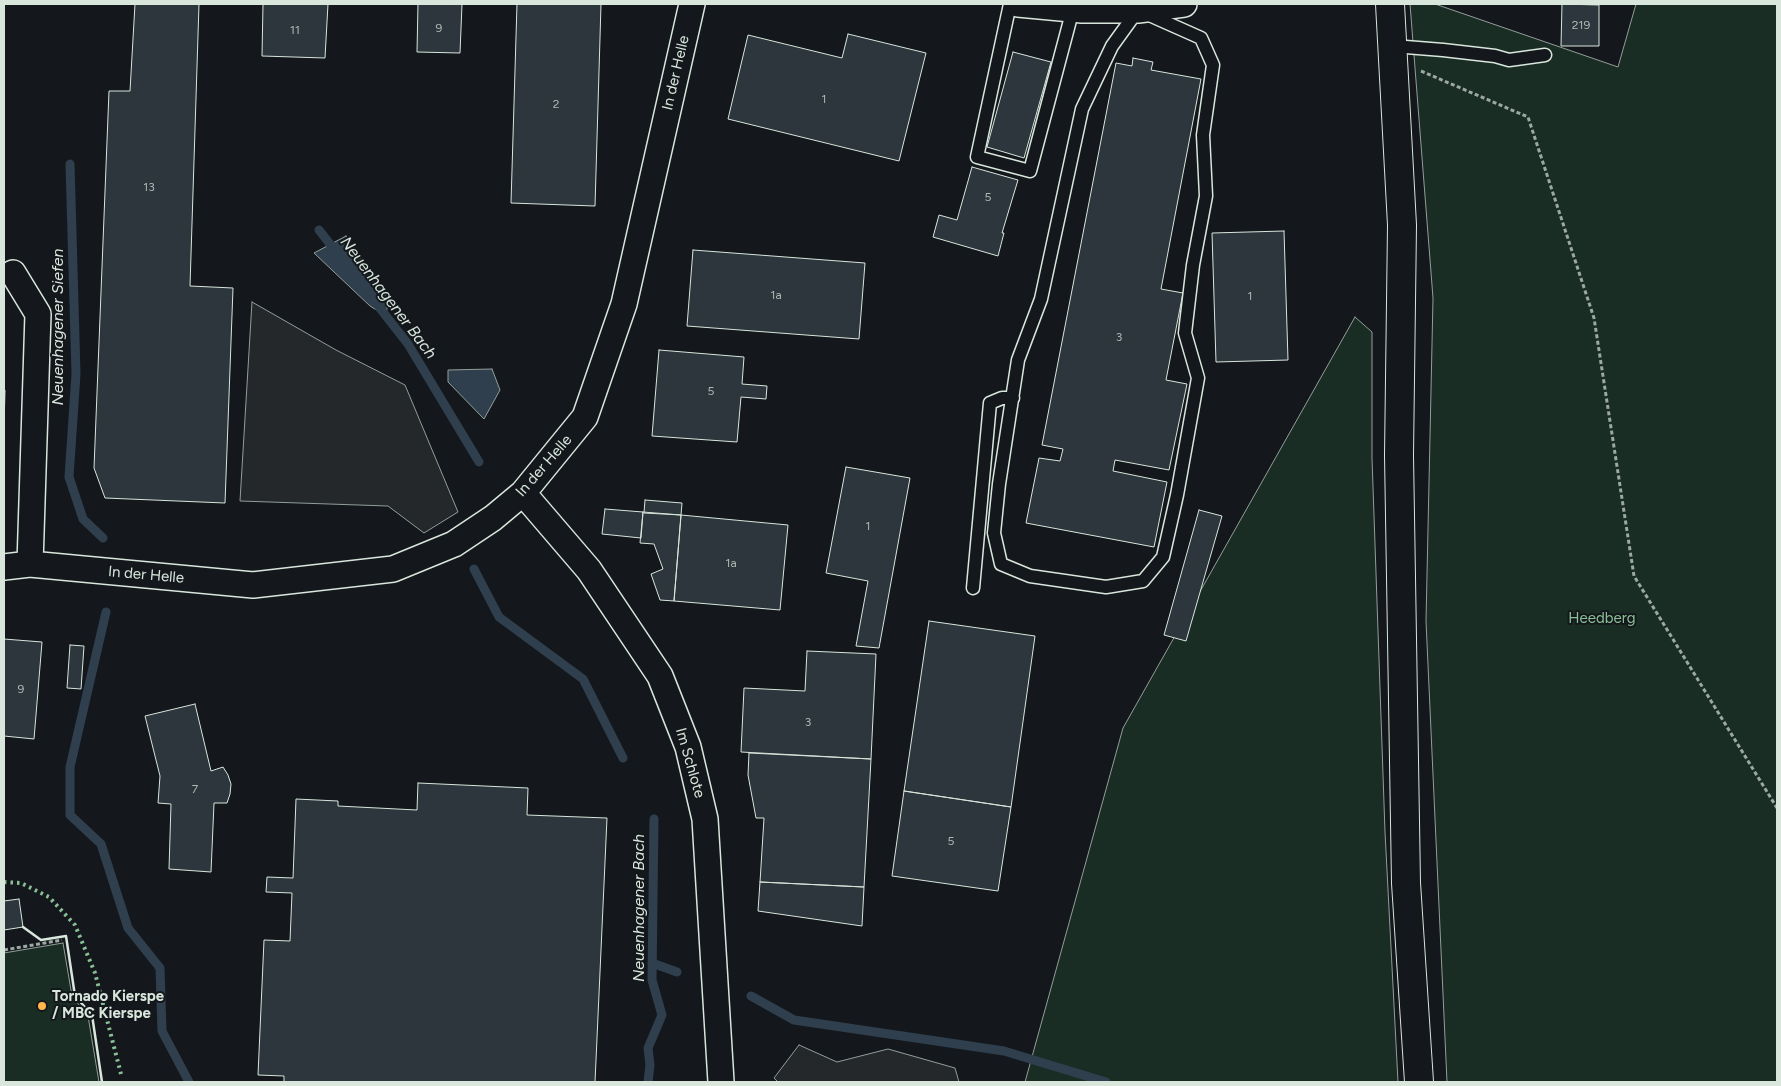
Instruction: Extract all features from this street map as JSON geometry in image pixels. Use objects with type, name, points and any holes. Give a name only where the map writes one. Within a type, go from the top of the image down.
[{"type":"main road","points":[[1390,4],[1402,225],[1399,455],[1406,883],[1419,1082]]},
{"type":"street","name":"In der Helle","points":[[4,567],[30,564],[253,585],[393,569],[454,544],[493,518],[523,493],[585,417],[621,312],[692,4]]},
{"type":"street","points":[[1018,4],[1073,9],[1138,10],[1184,4]]},
{"type":"street","points":[[13,273],[38,314],[30,564]]},
{"type":"street","name":"Im Schlote","points":[[523,493],[589,570],[660,676],[688,747],[705,818],[721,1082]]},
{"type":"lane","points":[[1010,4],[977,157],[1030,171],[1073,9]]},
{"type":"lane","points":[[1138,10],[1201,38],[1213,65],[1204,135],[1206,196],[1193,265],[1185,333],[1198,378],[1177,495],[1163,557],[1144,581],[1106,587],[1030,576],[1001,564],[994,533],[999,484],[1013,398],[1018,360],[1041,298],[1082,109],[1112,46],[1138,10]]},
{"type":"lane","points":[[1393,52],[1452,51],[1495,56],[1509,60],[1545,55]]},
{"type":"lane","points":[[973,588],[990,403],[1002,398],[1013,398]]},
{"type":"path","points":[[1393,52],[1528,117],[1594,318],[1634,576],[1777,808]]},
{"type":"path","points":[[4,950],[62,940]]},
{"type":"green space","name":"Heedberg","points":[[1410,4],[1435,4],[1618,67],[1636,4],[1777,4],[1777,1082],[1447,1082],[1426,621],[1433,298]]},
{"type":"green space","points":[[1355,317],[1372,332],[1372,458],[1385,832],[1398,1082],[1025,1082],[1123,728]]},
{"type":"green space","name":"Tornado Kierspe / MBC Kierspe","points":[[63,943],[72,996],[88,1016],[99,1082],[4,1082],[4,953]]},
{"type":"shaded area","points":[[252,302],[336,350],[405,385],[458,512],[424,533],[388,506],[240,501]]},
{"type":"shaded area","points":[[799,1045],[837,1062],[888,1049],[955,1068],[959,1082],[778,1082],[774,1078]]},
{"type":"water","points":[[346,236],[388,300],[386,316],[370,306],[314,253]]},
{"type":"water","points":[[492,369],[500,390],[484,419],[448,382],[448,370]]},
{"type":"building","points":[[135,4],[199,4],[190,286],[233,288],[225,503],[105,498],[94,468],[109,91],[130,91]]},
{"type":"building","points":[[263,4],[328,4],[325,58],[262,56]]},
{"type":"building","points":[[418,4],[462,4],[460,53],[417,52]]},
{"type":"building","points":[[517,4],[601,4],[595,206],[511,203]]},
{"type":"building","points":[[1562,4],[1599,5],[1599,46],[1561,46]]},
{"type":"building","points":[[848,34],[926,53],[899,161],[728,119],[748,35],[842,58]]},
{"type":"building","points":[[1013,52],[1051,62],[1024,158],[987,147]]},
{"type":"building","points":[[1133,58],[1153,62],[1151,70],[1201,79],[1161,289],[1183,293],[1166,380],[1187,384],[1169,470],[1115,460],[1113,471],[1167,482],[1154,547],[1026,523],[1039,458],[1060,461],[1063,449],[1042,445],[1116,63],[1132,66]]},
{"type":"building","points":[[972,167],[1018,180],[1002,233],[1004,233],[998,256],[933,237],[939,215],[957,220]]},
{"type":"building","points":[[1284,231],[1288,360],[1216,362],[1212,233]]},
{"type":"building","points":[[693,250],[865,263],[859,339],[687,326]]},
{"type":"building","points":[[659,350],[744,357],[742,384],[767,386],[766,399],[741,397],[737,442],[652,436]]},
{"type":"building","points":[[4,390],[5,390],[4,427]]},
{"type":"building","points":[[846,467],[910,478],[879,648],[856,646],[868,581],[826,573]]},
{"type":"building","points":[[645,500],[682,503],[681,515],[644,513]]},
{"type":"building","points":[[605,509],[643,512],[641,538],[602,534]]},
{"type":"building","points":[[1199,510],[1222,516],[1186,641],[1164,635]]},
{"type":"building","points":[[643,512],[681,515],[674,601],[660,600],[651,574],[663,569],[654,544],[640,543]]},
{"type":"building","points":[[681,515],[788,525],[780,610],[674,601]]},
{"type":"building","points":[[929,621],[1035,636],[1011,807],[904,791]]},
{"type":"building","points":[[4,639],[42,642],[34,739],[4,736]]},
{"type":"building","points":[[70,645],[84,646],[81,689],[67,688]]},
{"type":"building","points":[[807,651],[876,654],[871,759],[741,752],[744,688],[805,691]]},
{"type":"building","points":[[195,704],[211,771],[223,767],[231,784],[227,803],[214,803],[211,872],[169,869],[171,804],[158,803],[160,776],[145,716]]},
{"type":"building","points":[[749,753],[871,759],[864,887],[760,882],[764,818],[756,818],[748,775]]},
{"type":"building","points":[[418,783],[528,788],[527,815],[607,818],[595,1082],[284,1082],[284,1076],[258,1075],[264,940],[290,941],[292,893],[266,892],[267,877],[293,878],[296,799],[338,801],[338,806],[417,810]]},
{"type":"building","points":[[904,791],[1011,807],[998,891],[892,876]]},
{"type":"building","points":[[760,882],[864,887],[862,926],[758,911]]},
{"type":"building","points":[[19,899],[23,927],[4,930],[4,901]]},
{"type":"waterway","name":"Neuenhagener Siefen","points":[[70,164],[76,374],[69,477],[83,519],[103,538]]},
{"type":"waterway","name":"Neuenhagener Bach","points":[[319,230],[337,253]]},
{"type":"waterway","name":"Neuenhagener Bach","points":[[379,307],[408,344],[479,462]]},
{"type":"waterway","name":"Neuenhagener Bach","points":[[474,569],[499,617],[583,679],[623,758]]},
{"type":"waterway","name":"Neuenhagener Siefen","points":[[106,612],[70,767],[70,815],[101,844],[128,928],[160,968],[162,1031],[189,1082]]},
{"type":"waterway","name":"Neuenhagener Bach","points":[[648,1082],[650,1065],[648,1048],[662,1015],[652,980],[654,819]]},
{"type":"waterway","points":[[652,963],[677,972]]},
{"type":"waterway","points":[[751,996],[794,1020],[1004,1051],[1106,1082]]},
{"type":"hedge","points":[[4,882],[21,883],[49,897],[75,925],[95,973],[121,1074]]},
{"type":"wall","points":[[23,927],[41,940],[66,936],[75,996],[92,1015],[102,1082]]},
{"type":"place","name":"Tornado Kierspe / MBC Kierspe","points":[[42,1006]]}]
